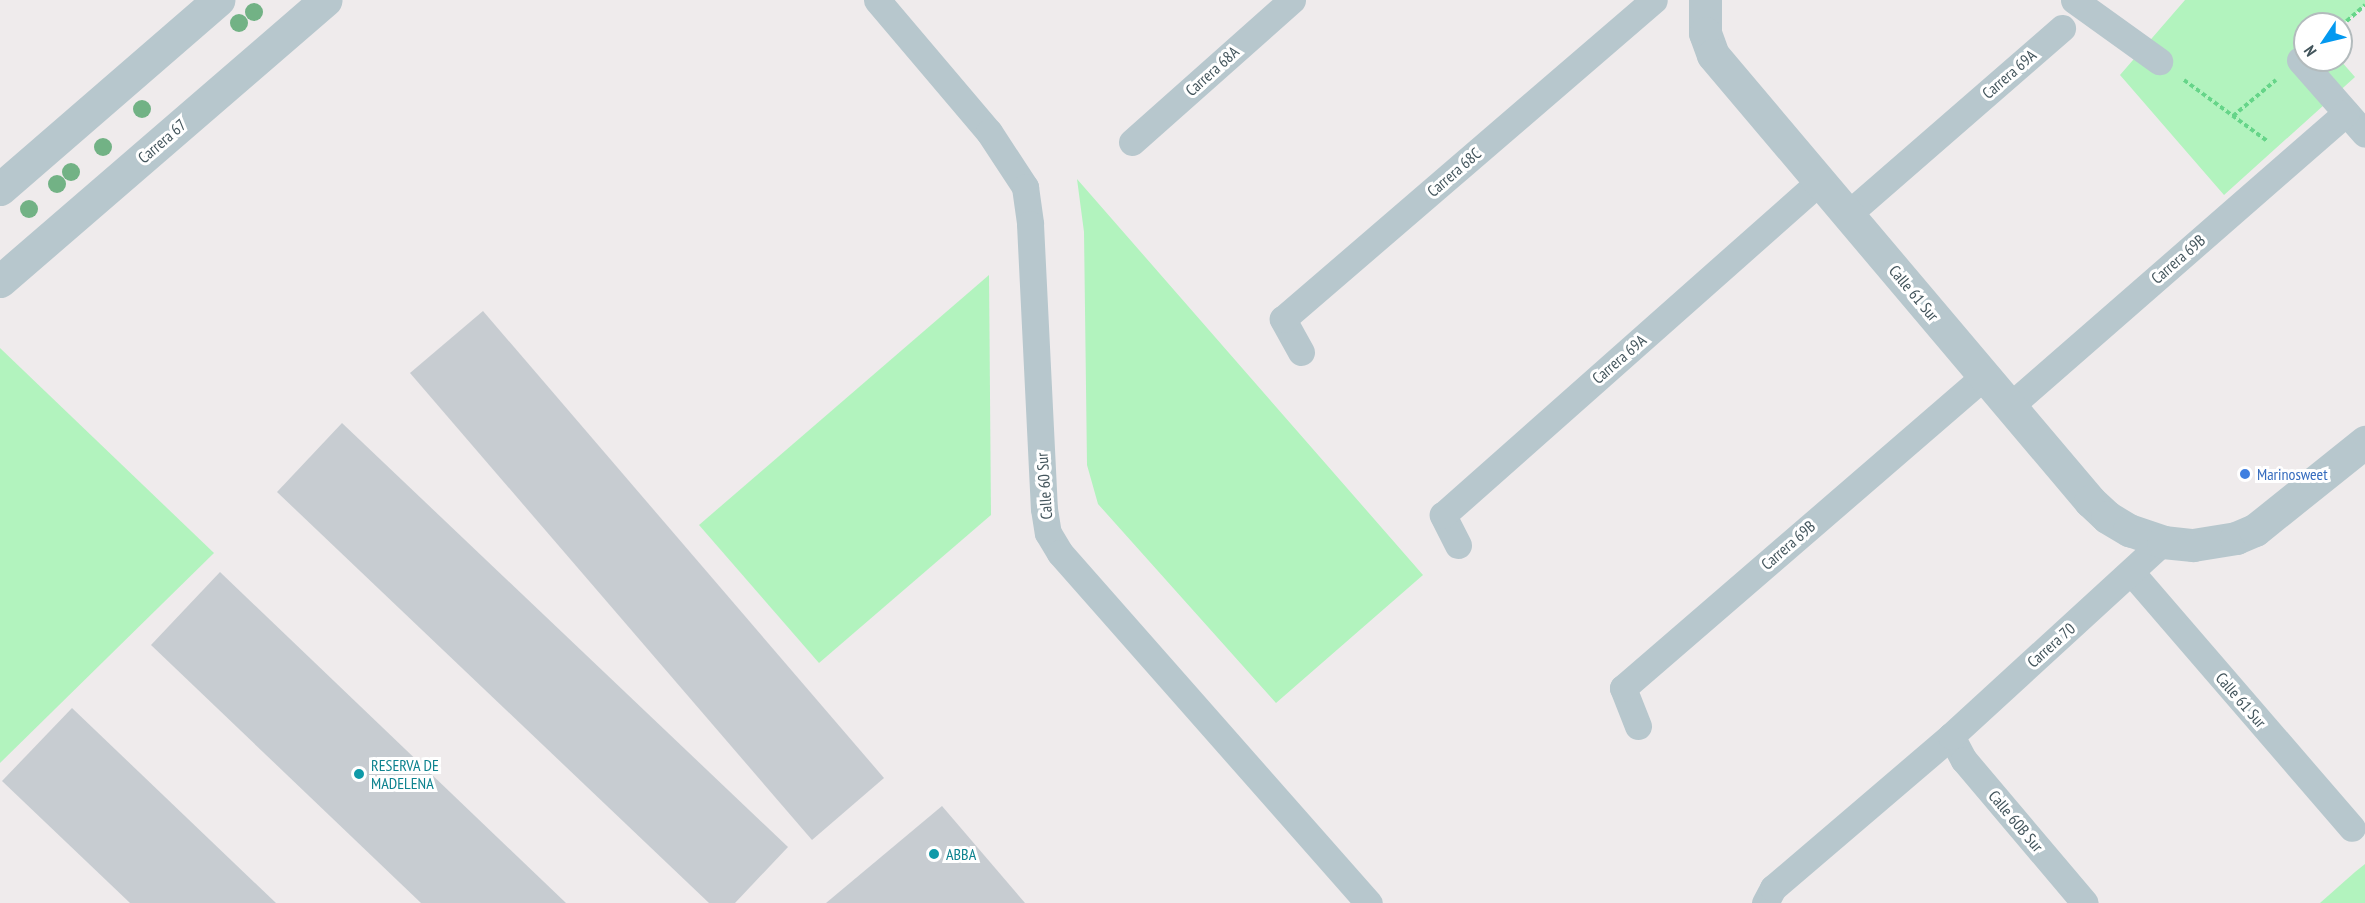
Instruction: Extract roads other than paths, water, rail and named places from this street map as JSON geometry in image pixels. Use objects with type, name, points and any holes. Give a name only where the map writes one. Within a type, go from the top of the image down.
[{"type":"street","points":[[0,189],[218,0]]},
{"type":"street","name":"Carrera 67","points":[[0,281],[325,0]]},
{"type":"street","name":"Calle 60 Sur","points":[[877,0],[989,132],[1024,187],[1030,224],[1044,509],[1048,533],[1060,553],[1369,903]]},
{"type":"street","name":"Carrera 68A","points":[[1132,142],[1292,0]]},
{"type":"street","name":"Carrera 68C","points":[[1301,352],[1283,319],[1654,0]]},
{"type":"street","points":[[2074,0],[2159,61]]},
{"type":"street","name":"Calle 61 Sur","points":[[1708,3],[1705,33],[1713,56],[2090,501],[2129,530],[2163,543]]},
{"type":"street","name":"Carrera 69A","points":[[1847,215],[2062,28]]},
{"type":"street","points":[[2310,72],[2365,134]]},
{"type":"street","name":"Carrera 69B","points":[[2010,406],[2346,113]]},
{"type":"street","name":"Carrera 69A","points":[[1458,545],[1443,515],[1820,182]]},
{"type":"street","name":"Carrera 69B","points":[[1638,726],[1623,688],[1984,376]]},
{"type":"street","points":[[2163,543],[2193,545],[2214,543],[2255,530],[2365,442]]},
{"type":"street","name":"Carrera 70","points":[[1765,903],[1773,888],[1951,736],[2163,543]]},
{"type":"street","name":"Calle 61 Sur","points":[[2130,572],[2352,828]]},
{"type":"street","name":"Calle 60B Sur","points":[[1951,736],[1964,760],[2085,903]]},
{"type":"place","name":"Marinosweet","points":[[2245,474]]},
{"type":"place","name":"RESERVA DE MADELENA","points":[[359,774]]},
{"type":"place","name":"ABBA","points":[[934,854]]}]
